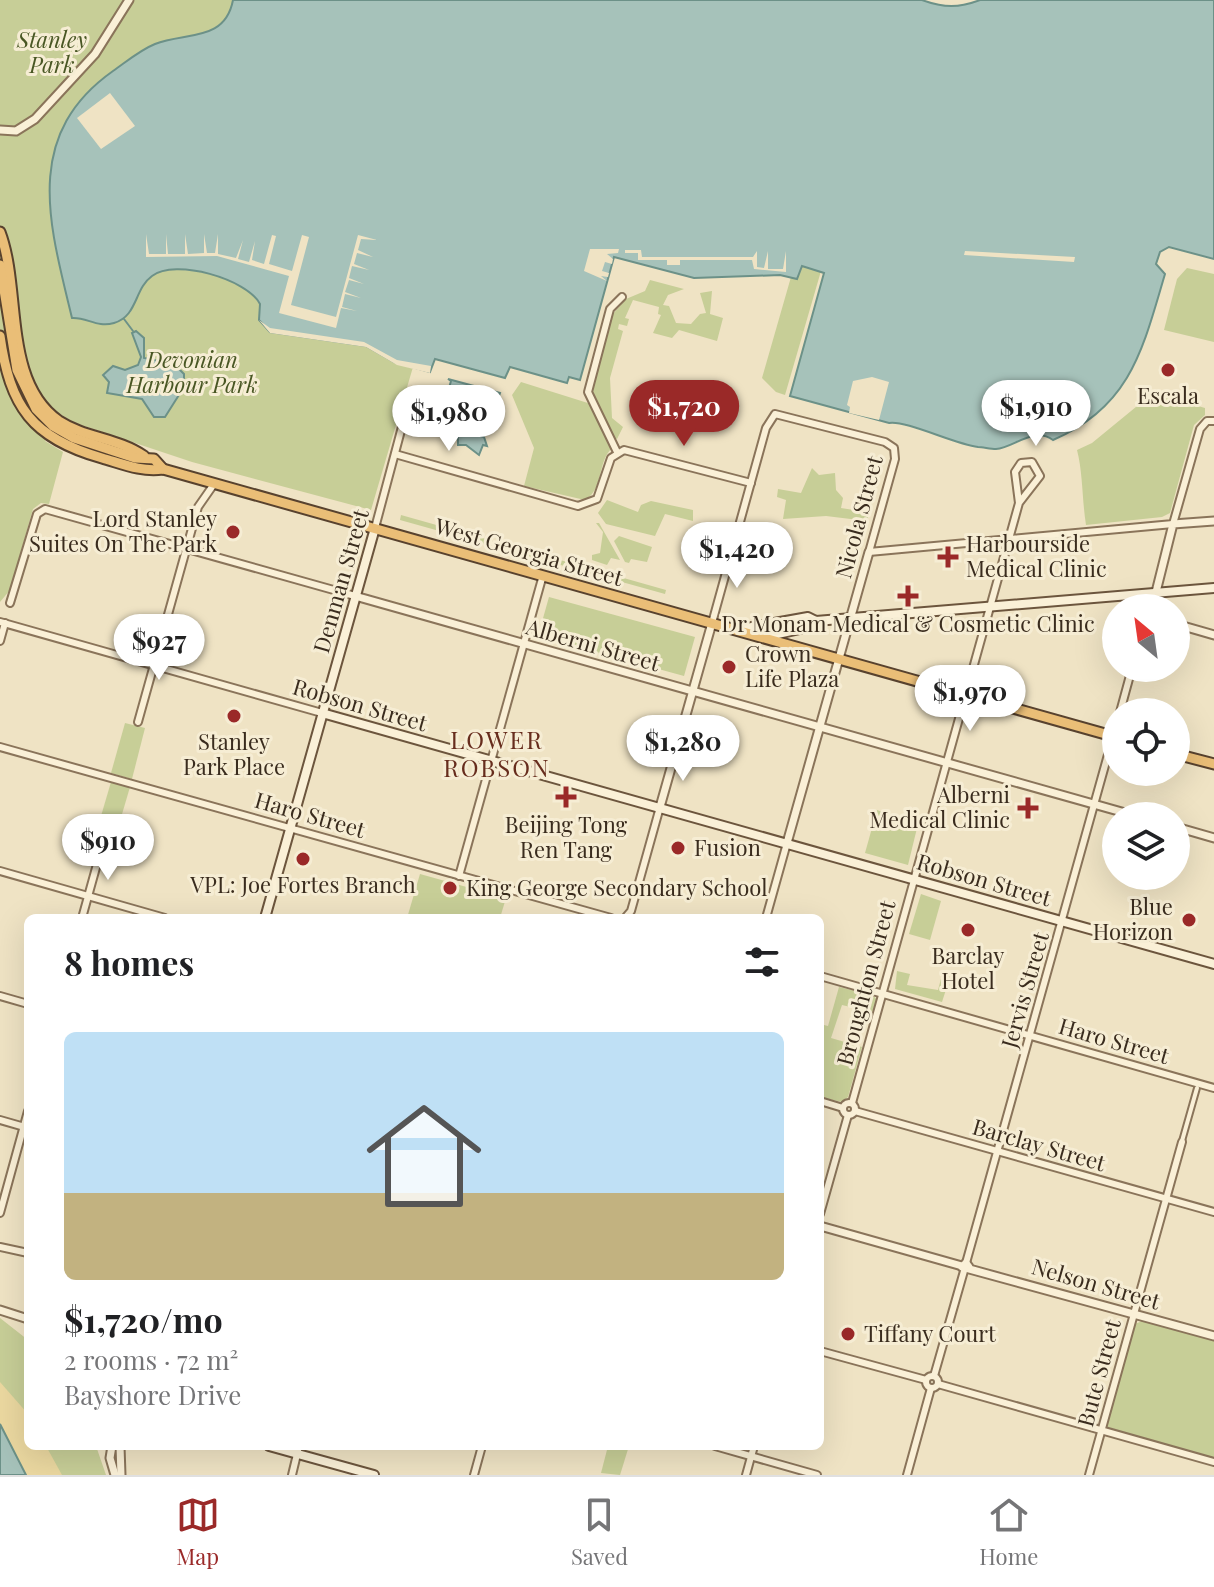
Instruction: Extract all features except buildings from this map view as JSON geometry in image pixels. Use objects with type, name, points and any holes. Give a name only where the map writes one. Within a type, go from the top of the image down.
[{"type":"highway","points":[[0,232],[7,254],[26,374],[51,420]]},
{"type":"highway","points":[[0,265],[23,386],[51,420],[134,449],[144,456]]},
{"type":"highway","name":"West Georgia Street","points":[[0,336],[6,372],[16,399],[47,435],[57,442],[147,471],[163,469],[964,695],[1102,730]]},
{"type":"highway","name":"West Georgia Street","points":[[51,420],[70,436],[135,458],[144,456],[154,459],[163,469]]},
{"type":"highway","points":[[1190,758],[1214,764]]},
{"type":"main road","name":"Denman Street","points":[[266,914],[375,528]]},
{"type":"main road","points":[[735,630],[776,620],[808,617],[816,621],[1214,588]]},
{"type":"main road","points":[[762,638],[809,627],[816,621]]},
{"type":"main road","name":"Robson Street","points":[[322,713],[1214,964]]},
{"type":"main road","points":[[298,1450],[374,1475]]},
{"type":"street","points":[[0,130],[16,131],[35,119],[95,54],[129,0]]},
{"type":"street","points":[[617,452],[588,392],[610,309],[622,297]]},
{"type":"street","name":"Denman Street","points":[[375,528],[411,393]]},
{"type":"street","name":"Nicola Street","points":[[751,483],[768,422],[775,414],[870,438],[894,448],[895,459],[767,914]]},
{"type":"street","points":[[1153,593],[1200,429],[1210,421]]},
{"type":"street","points":[[395,454],[582,506],[598,497],[611,458],[617,452],[632,450],[751,483],[628,914]]},
{"type":"street","points":[[1032,462],[1039,470],[1037,482],[1022,485],[1015,475],[1021,463],[1032,462]]},
{"type":"street","name":"Broughton Street","points":[[852,1103],[1019,503],[1015,475]]},
{"type":"street","name":"Broughton Street","points":[[1019,503],[1037,482]]},
{"type":"street","points":[[138,722],[198,507],[214,484]]},
{"type":"street","name":"Alberni Street","points":[[10,603],[40,510],[1102,806]]},
{"type":"street","points":[[869,552],[1214,521]]},
{"type":"street","points":[[734,545],[754,551]]},
{"type":"street","points":[[459,876],[543,575]]},
{"type":"street","points":[[0,641],[2,622]]},
{"type":"street","name":"Robson Street","points":[[2,622],[322,713]]},
{"type":"street","points":[[1190,628],[1214,635]]},
{"type":"street","name":"Haro Street","points":[[0,747],[597,914]]},
{"type":"street","name":"Jervis Street","points":[[907,1475],[1102,777]]},
{"type":"street","points":[[1190,831],[1214,838]]},
{"type":"street","points":[[83,914],[104,839]]},
{"type":"street","points":[[0,871],[151,914]]},
{"type":"street","name":"Haro Street","points":[[824,977],[1214,1088]]},
{"type":"street","points":[[0,996],[24,1003]]},
{"type":"street","name":"Bute Street","points":[[1089,1475],[1197,1088]]},
{"type":"street","points":[[824,1102],[851,1113]]},
{"type":"street","points":[[843,1108],[852,1103]]},
{"type":"street","points":[[824,1201],[852,1103]]},
{"type":"street","name":"Barclay Street","points":[[851,1113],[1214,1212]]},
{"type":"street","points":[[0,1120],[24,1126]]},
{"type":"street","points":[[0,1213],[24,1134]]},
{"type":"street","name":"Nelson Street","points":[[824,1227],[1214,1336]]},
{"type":"street","points":[[0,1247],[24,1252]]},
{"type":"street","points":[[0,1310],[24,1318]]},
{"type":"street","points":[[824,1352],[1214,1462]]},
{"type":"street","points":[[113,1450],[116,1470]]},
{"type":"street","points":[[116,1470],[119,1450]]},
{"type":"street","points":[[292,1475],[298,1450]]},
{"type":"street","points":[[474,1475],[481,1450]]},
{"type":"street","points":[[729,1450],[817,1475]]},
{"type":"street","points":[[746,1475],[753,1450]]},
{"type":"green space","points":[[0,0],[233,0],[229,13],[213,29],[155,44],[113,71],[84,96],[65,124],[54,153],[50,184],[51,216],[72,317],[130,313],[152,276],[167,270],[196,271],[228,280],[253,293],[260,304],[259,320],[367,346],[413,367],[371,510],[192,462],[75,423],[53,410],[45,441],[63,452],[49,504],[41,503],[33,509],[10,590],[0,602]]},
{"type":"green space","points":[[802,266],[821,271],[785,395],[776,392],[762,378],[791,277],[797,279]]},
{"type":"green space","points":[[1187,268],[1214,274],[1214,342],[1164,330],[1177,279]]},
{"type":"green space","points":[[650,280],[684,289],[668,295],[663,305],[669,306],[676,323],[691,324],[700,314],[706,313],[700,293],[712,291],[710,314],[723,318],[717,341],[679,330],[672,338],[653,333],[661,315],[658,314],[659,307],[633,300],[625,318],[629,319],[627,326],[619,324],[618,329],[623,331],[610,378],[612,418],[623,427],[617,439],[613,438],[592,390],[612,315],[626,299],[645,291]]},
{"type":"green space","points":[[521,382],[591,404],[612,448],[604,460],[595,489],[585,500],[524,486],[534,448],[512,395]]},
{"type":"green space","points":[[1153,393],[1205,408],[1205,415],[1194,425],[1170,513],[1162,517],[1086,525],[1077,450],[1092,443]]},
{"type":"green space","points":[[812,468],[819,475],[835,473],[836,490],[843,498],[841,508],[860,511],[867,499],[873,500],[867,521],[826,516],[783,519],[786,500],[777,497],[778,489],[801,493]]},
{"type":"green space","points":[[607,500],[638,512],[641,505],[651,501],[693,510],[693,521],[665,514],[655,536],[606,524],[598,513]]},
{"type":"green space","points":[[401,515],[666,590],[665,594],[400,520]]},
{"type":"green space","points":[[596,523],[599,523],[620,560],[611,558],[607,565],[592,560],[592,555],[600,553],[603,532]]},
{"type":"green space","points":[[619,536],[652,547],[647,562],[631,559],[629,563],[625,562],[614,541]]},
{"type":"green space","points":[[549,597],[695,637],[684,676],[538,636]]},
{"type":"green space","points":[[170,634],[195,641],[188,665],[163,658]]},
{"type":"green space","points":[[125,723],[145,728],[132,779],[111,773]]},
{"type":"green space","points":[[111,782],[130,787],[115,838],[96,833]]},
{"type":"green space","points":[[877,810],[918,824],[908,865],[865,853]]},
{"type":"green space","name":"King George Secondary School","points":[[420,874],[506,898],[501,914],[408,914]]},
{"type":"green space","points":[[921,894],[941,901],[930,940],[909,934]]},
{"type":"green space","points":[[897,971],[910,974],[907,985],[938,990],[942,975],[950,977],[942,1002],[895,989]]},
{"type":"green space","points":[[839,987],[873,995],[877,1000],[872,1012],[842,1005],[831,1038],[862,1047],[848,1097],[842,1102],[824,1098],[824,1025],[828,1026]]},
{"type":"green space","points":[[0,1318],[24,1337],[24,1450],[97,1450],[106,1475],[26,1475],[0,1424]]},
{"type":"green space","points":[[1142,1321],[1214,1341],[1214,1458],[1107,1427],[1135,1324]]},
{"type":"green space","points":[[607,1450],[628,1450],[620,1475],[601,1473]]},
{"type":"sand","points":[[0,1382],[24,1409],[24,1450],[48,1450],[62,1475],[0,1475]]},
{"type":"water","points":[[233,0],[922,0],[951,6],[980,0],[1214,0],[1214,259],[1169,247],[1160,252],[1156,264],[1165,274],[1157,301],[1140,350],[1117,392],[1100,411],[1053,440],[1046,436],[1031,436],[996,449],[968,445],[907,425],[790,396],[824,273],[802,266],[797,279],[780,275],[694,278],[614,257],[580,380],[569,377],[567,383],[510,367],[505,378],[435,359],[430,372],[394,362],[366,346],[270,332],[259,320],[260,304],[253,295],[226,279],[193,270],[163,271],[152,276],[122,320],[102,324],[72,318],[51,217],[50,184],[54,153],[65,124],[84,97],[113,71],[155,44],[213,29],[229,13]]},
{"type":"water","points":[[136,331],[144,338],[144,358],[174,364],[184,374],[184,387],[165,417],[154,417],[142,399],[107,393],[109,382],[103,375],[113,366],[125,370],[138,365],[141,357],[132,333]]},
{"type":"water","points":[[448,379],[500,393],[498,399],[480,394],[480,409],[470,408],[477,411],[479,420],[472,421],[481,424],[484,433],[475,434],[484,437],[487,446],[483,445],[479,455],[466,445],[458,445],[457,388],[449,388],[451,381]]},
{"type":"water","points":[[0,1424],[26,1475],[0,1475]]},
{"type":"pier","points":[[110,93],[135,126],[101,149],[77,118]]},
{"type":"pier","points":[[146,234],[149,254],[166,254],[166,234],[168,254],[185,254],[185,234],[188,254],[204,253],[204,234],[207,253],[215,253],[218,234],[218,254],[236,258],[243,240],[238,259],[249,262],[255,241],[252,260],[264,264],[272,235],[276,236],[269,264],[292,271],[302,235],[309,237],[291,305],[336,317],[358,235],[377,240],[361,239],[358,250],[373,257],[357,253],[354,264],[369,270],[352,266],[349,278],[364,284],[349,280],[345,292],[361,298],[345,294],[342,307],[357,311],[341,308],[336,328],[279,313],[289,276],[217,256],[146,257]]},
{"type":"pier","points":[[590,249],[619,249],[618,253],[607,254],[613,259],[612,264],[605,262],[602,271],[609,273],[608,277],[601,276],[607,281],[584,271]]},
{"type":"pier","points":[[625,250],[641,250],[642,257],[753,257],[757,251],[757,267],[764,268],[768,251],[768,269],[783,269],[786,251],[786,272],[754,269],[752,260],[680,260],[680,265],[667,265],[667,260],[638,260],[638,253],[625,253]]},
{"type":"pier","points":[[965,251],[1075,257],[1074,262],[964,255]]},
{"type":"pier","points":[[259,320],[270,328],[364,342],[397,360],[431,366],[430,373],[397,365],[366,347],[270,333]]},
{"type":"pier","points":[[872,377],[889,382],[879,420],[849,413],[850,407],[847,405],[853,381]]},
{"type":"waterway","points":[[124,319],[133,331]]},
{"type":"place","name":"Escala","points":[[1168,370]]},
{"type":"place","name":"Lord Stanley Suites On The Park","points":[[233,532]]},
{"type":"place","name":"Harbourside Medical Clinic","points":[[948,557]]},
{"type":"place","name":"Dr Monam Medical & Cosmetic Clinic","points":[[908,596]]},
{"type":"place","name":"Crown Life Plaza","points":[[729,667]]},
{"type":"place","name":"Stanley Park Place","points":[[234,716]]},
{"type":"place","name":"Beijing Tong Ren Tang","points":[[566,797]]},
{"type":"place","name":"Alberni Medical Clinic","points":[[1028,808]]},
{"type":"place","name":"Fusion","points":[[678,848]]},
{"type":"place","name":"VPL: Joe Fortes Branch","points":[[303,859]]},
{"type":"place","name":"King George Secondary School","points":[[450,888]]},
{"type":"place","name":"Blue Horizon","points":[[1189,920]]},
{"type":"place","name":"Barclay Hotel","points":[[968,930]]},
{"type":"place","name":"Tiffany Court","points":[[848,1334]]},
{"type":"district","name":"LOWER ROBSON","points":[[497,755]]},
{"type":"park label","name":"Stanley Park","points":[[52,52]]},
{"type":"park label","name":"Devonian Harbour Park","points":[[192,372]]}]
